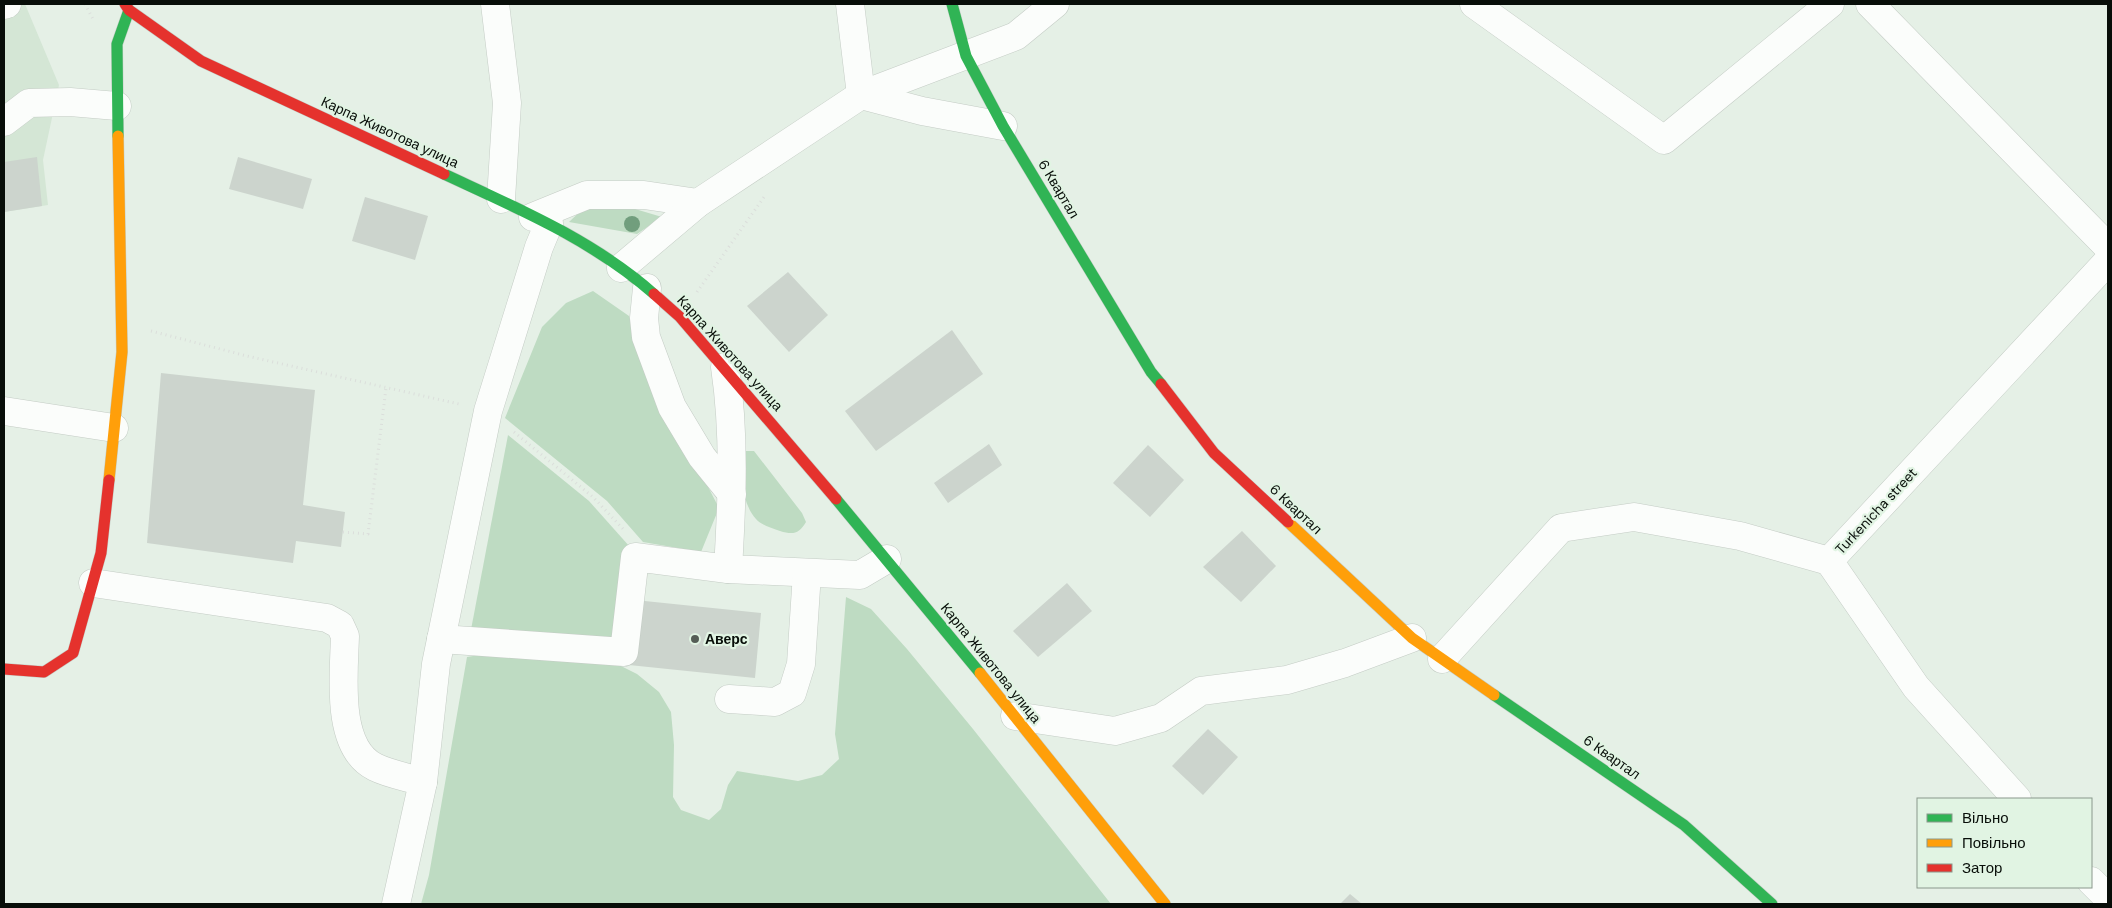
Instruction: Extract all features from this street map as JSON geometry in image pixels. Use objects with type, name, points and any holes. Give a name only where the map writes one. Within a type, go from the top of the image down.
[{"type":"street","points":[[494,4],[507,103],[501,200]]},
{"type":"street","points":[[850,4],[861,95]]},
{"type":"street","name":"6 Квартал","points":[[952,4],[966,56],[1003,126],[1151,372],[1214,453],[1412,638],[1684,826],[1772,904]]},
{"type":"street","points":[[621,268],[698,203],[861,95],[1016,36],[1055,4]]},
{"type":"street","points":[[1474,4],[1664,140],[1830,4]]},
{"type":"street","points":[[1870,4],[2108,247]]},
{"type":"street","points":[[4,669],[44,672],[73,653],[102,553],[122,352],[117,44],[127,7]]},
{"type":"street","name":"Карпа Животова улица","points":[[127,7],[201,61],[541,220],[621,268],[680,317],[725,367],[887,559],[1016,716],[1162,903]]},
{"type":"street","points":[[861,95],[922,111],[1003,126]]},
{"type":"street","points":[[4,122],[29,103],[70,102],[117,106]]},
{"type":"street","points":[[396,904],[423,782],[436,664],[488,411],[539,247],[541,220],[587,196],[644,195],[698,203]]},
{"type":"street","name":"Turkenicha street","points":[[2016,798],[1916,687],[1829,561],[2108,261]]},
{"type":"street","points":[[646,288],[644,318],[646,336],[672,407],[702,457],[732,494]]},
{"type":"street","points":[[725,367],[730,406],[732,494],[728,569]]},
{"type":"street","points":[[4,411],[114,428]]},
{"type":"street","points":[[1442,659],[1562,528],[1634,518],[1740,536],[1829,561]]},
{"type":"street","points":[[441,640],[624,652],[636,557],[728,569],[860,575],[887,559]]},
{"type":"street","points":[[729,699],[775,702],[792,693],[801,664],[807,573]]},
{"type":"street","points":[[93,583],[327,618],[340,625],[345,636],[346,725],[355,750],[374,767],[423,782]]},
{"type":"street","points":[[1016,716],[1115,731],[1160,718],[1201,691],[1287,680],[1345,663],[1412,638]]},
{"type":"street","points":[[2092,882],[2108,898]]},
{"type":"path","points":[[680,317],[769,190]]},
{"type":"path","points":[[122,323],[247,356],[488,411],[593,497],[652,559]]},
{"type":"path","points":[[343,532],[368,534],[386,388]]},
{"type":"shaded area","points":[[4,4],[25,4],[59,85],[43,160],[48,205],[4,212]]},
{"type":"shaded area","points":[[587,205],[625,206],[662,217],[637,234],[569,222]]},
{"type":"shaded area","points":[[593,291],[629,316],[645,365],[719,508],[701,552],[643,542],[607,501],[505,418],[542,327],[566,303]]},
{"type":"shaded area","points":[[508,435],[589,501],[630,547],[618,647],[470,635]]},
{"type":"shaded area","points":[[741,451],[754,451],[802,513],[806,522],[801,529],[789,533],[780,531],[758,521],[751,512],[744,495]]},
{"type":"shaded area","points":[[846,597],[871,609],[907,649],[973,729],[1111,904],[421,904],[429,875],[467,657],[491,653],[617,664],[637,674],[659,692],[671,712],[674,745],[673,797],[681,810],[709,820],[721,809],[728,785],[737,771],[798,781],[822,775],[839,759],[835,734]]},
{"type":"building","points":[[37,157],[42,206],[4,212],[4,162]]},
{"type":"building","points":[[238,157],[312,179],[303,209],[229,189]]},
{"type":"building","points":[[365,197],[428,216],[415,260],[352,241]]},
{"type":"building","points":[[788,272],[828,315],[789,352],[747,306]]},
{"type":"building","points":[[952,330],[983,374],[876,451],[845,411]]},
{"type":"building","points":[[161,373],[315,390],[303,505],[345,512],[341,547],[296,541],[293,563],[147,543]]},
{"type":"building","points":[[989,444],[1002,465],[948,503],[934,483]]},
{"type":"building","points":[[1148,445],[1184,480],[1150,517],[1113,483]]},
{"type":"building","points":[[1242,531],[1276,566],[1241,602],[1203,567]]},
{"type":"building","points":[[1067,583],[1092,611],[1038,657],[1013,631]]},
{"type":"building","name":"Аверс","points":[[635,600],[761,613],[755,678],[629,665]]},
{"type":"building","points":[[1208,729],[1238,757],[1203,795],[1172,766]]},
{"type":"building","points":[[1350,894],[1362,904],[1340,904]]},
{"type":"traffic: fast","points":[[952,4],[966,56],[1003,126],[1151,372],[1161,384]]},
{"type":"traffic: fast","points":[[118,136],[117,44],[129,10]]},
{"type":"traffic: fast","points":[[444,174],[580,241],[606,257],[654,294]]},
{"type":"traffic: fast","points":[[836,499],[980,673]]},
{"type":"traffic: fast","points":[[1494,695],[1684,825],[1772,904]]},
{"type":"traffic: slow","points":[[109,480],[122,352],[118,136]]},
{"type":"traffic: slow","points":[[1288,522],[1412,638],[1494,695]]},
{"type":"traffic: slow","points":[[980,673],[1165,904]]},
{"type":"traffic: jam","points":[[125,4],[129,10],[201,61],[444,174]]},
{"type":"traffic: jam","points":[[654,294],[680,317],[836,499]]},
{"type":"traffic: jam","points":[[1161,384],[1214,453],[1288,522]]},
{"type":"traffic: jam","points":[[4,669],[44,672],[73,653],[101,553],[109,480]]},
{"type":"place","name":"Аверс","points":[[695,639]]}]
